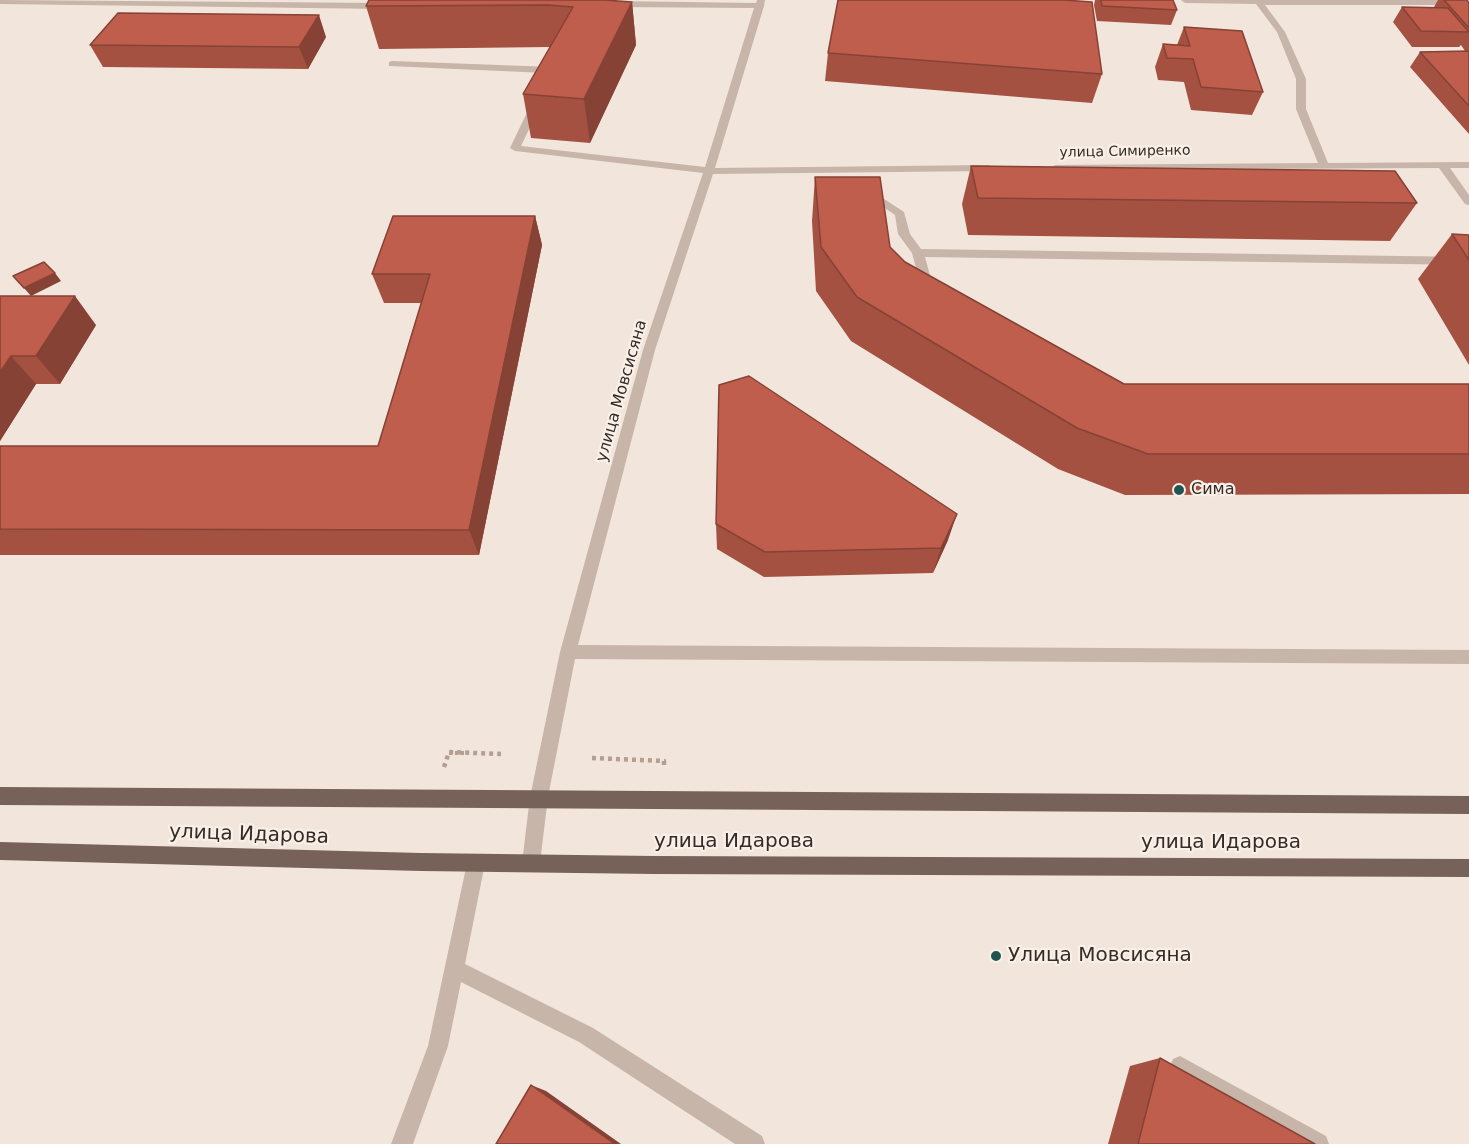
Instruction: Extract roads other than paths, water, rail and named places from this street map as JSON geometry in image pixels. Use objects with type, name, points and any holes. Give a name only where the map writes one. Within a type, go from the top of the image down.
[{"type":"main road","name":"улица Идарова","points":[[0,796],[539,797],[1469,805]]},
{"type":"main road","name":"улица Идарова","points":[[0,851],[476,863],[1469,867]]},
{"type":"street","points":[[1185,0],[1260,4],[1322,0],[1469,3]]},
{"type":"street","points":[[0,1],[391,6]]},
{"type":"street","points":[[598,4],[760,3]]},
{"type":"street","name":"улица Мовсисяна","points":[[531,863],[539,797],[568,652],[649,350],[709,171],[760,3]]},
{"type":"street","points":[[1260,4],[1281,32],[1301,79],[1301,109],[1324,165]]},
{"type":"street","points":[[392,64],[552,70],[515,148],[709,171],[1004,168]]},
{"type":"street","points":[[1442,165],[1469,202]]},
{"type":"street","name":"улица Симиренко","points":[[1039,168],[1469,165]]},
{"type":"street","points":[[838,170],[900,214],[904,234],[918,253],[928,293],[939,299]]},
{"type":"street","points":[[918,253],[1469,261]]},
{"type":"street","points":[[568,652],[1469,657]]},
{"type":"street","points":[[402,1144],[438,1046],[476,863]]},
{"type":"street","points":[[455,969],[586,1035],[754,1144]]},
{"type":"street","points":[[1180,1066],[1318,1144]]},
{"type":"place","name":"Сима","points":[[1179,490]]},
{"type":"place","name":"Улица Мовсисяна","points":[[996,956]]}]
